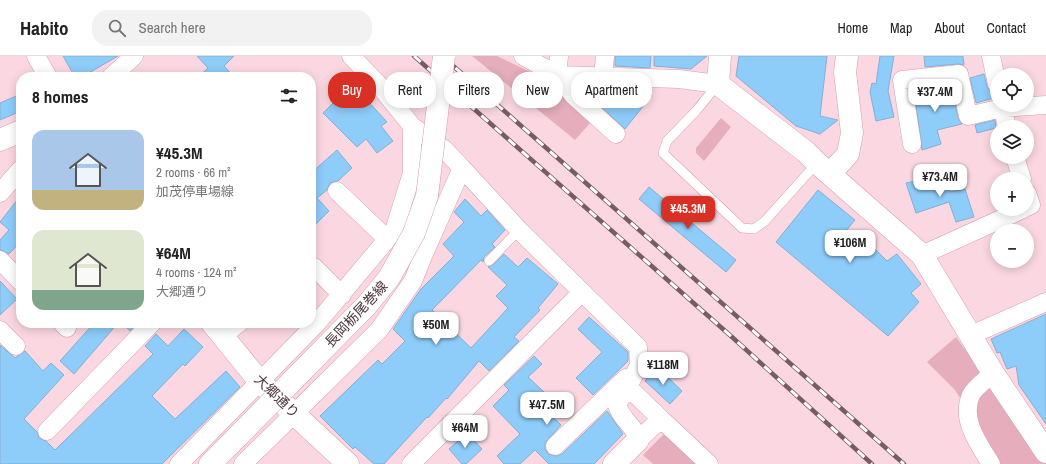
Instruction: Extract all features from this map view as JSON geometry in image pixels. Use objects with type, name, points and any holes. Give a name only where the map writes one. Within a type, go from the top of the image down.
[{"type":"street","points":[[36,56],[45,72]]},
{"type":"street","points":[[116,72],[134,56]]},
{"type":"street","points":[[351,56],[378,84],[412,126],[444,149],[519,230],[638,347],[639,365],[628,387],[617,404],[619,412],[637,432],[638,440]]},
{"type":"street","name":"長岡栃尾巻線","points":[[210,464],[366,306],[389,278],[414,233],[427,196],[444,56]]},
{"type":"street","points":[[523,56],[552,72]]},
{"type":"street","points":[[557,72],[559,56]]},
{"type":"street","points":[[603,72],[605,56]]},
{"type":"street","points":[[718,84],[720,56]]},
{"type":"street","points":[[823,169],[848,154],[852,133],[845,72],[847,56]]},
{"type":"street","points":[[991,56],[994,68]]},
{"type":"street","points":[[912,144],[902,80],[959,74],[968,116],[990,110]]},
{"type":"street","points":[[652,78],[678,79],[718,84],[806,152],[823,169],[922,255],[993,373],[1046,452]]},
{"type":"street","points":[[563,82],[573,95],[616,134]]},
{"type":"street","points":[[1034,105],[1046,104]]},
{"type":"street","points":[[316,323],[342,295],[394,231],[412,173],[412,126]]},
{"type":"street","points":[[0,140],[16,133]]},
{"type":"street","points":[[242,464],[379,330],[414,282],[423,256],[462,168]]},
{"type":"street","points":[[0,193],[16,175]]},
{"type":"street","points":[[337,191],[388,239]]},
{"type":"street","points":[[922,255],[1008,216]]},
{"type":"street","points":[[0,260],[16,277]]},
{"type":"street","points":[[316,269],[342,295]]},
{"type":"street","points":[[411,464],[582,292]]},
{"type":"street","points":[[970,335],[1046,302]]},
{"type":"street","points":[[47,431],[147,328]]},
{"type":"street","name":"大郷通り","points":[[225,328],[260,382],[348,464]]},
{"type":"street","points":[[178,464],[260,382],[311,328]]},
{"type":"street","points":[[0,330],[16,346]]},
{"type":"street","points":[[555,446],[639,365]]},
{"type":"street","points":[[991,464],[974,436],[967,416],[971,394],[993,373]]},
{"type":"street","points":[[628,387],[709,464]]},
{"type":"street","points":[[614,464],[661,419]]},
{"type":"lane","points":[[718,84],[696,111],[667,141],[663,153],[742,228],[754,229],[765,221],[823,169]]},
{"type":"lane","points":[[489,261],[519,230]]},
{"type":"shaded area","points":[[472,56],[497,56],[530,72],[512,72],[512,89],[504,82],[504,72],[492,72]]},
{"type":"shaded area","points":[[563,95],[571,103],[571,108],[576,108],[591,122],[575,140],[536,108],[563,108]]},
{"type":"shaded area","points":[[721,118],[731,127],[704,161],[696,153],[696,148]]},
{"type":"shaded area","points":[[956,337],[1046,461],[1046,464],[993,464],[975,422],[955,390],[927,362]]},
{"type":"shaded area","points":[[666,432],[699,464],[653,464],[643,455]]},
{"type":"building","points":[[63,56],[118,56],[91,72],[72,72]]},
{"type":"building","points":[[197,56],[234,56],[224,66],[229,72],[204,72],[208,68]]},
{"type":"building","points":[[615,56],[651,56],[650,68],[615,66]]},
{"type":"building","points":[[654,56],[707,56],[691,69],[654,66]]},
{"type":"building","points":[[739,56],[827,56],[820,116],[838,120],[820,134],[796,126],[736,76]]},
{"type":"building","points":[[880,56],[894,56],[888,91],[894,117],[876,121],[870,92],[872,83],[876,84]]},
{"type":"building","points":[[924,56],[963,56],[964,65],[958,64],[925,67]]},
{"type":"building","points":[[984,74],[987,87],[990,90],[990,99],[976,103],[970,78]]},
{"type":"building","points":[[951,85],[958,118],[962,124],[937,130],[941,144],[922,150],[914,89]]},
{"type":"building","points":[[16,96],[16,113],[0,120],[0,103]]},
{"type":"building","points":[[328,108],[374,108],[387,122],[381,126],[393,141],[377,153],[366,139],[357,147],[323,113]]},
{"type":"building","points":[[602,108],[642,108],[625,129]]},
{"type":"building","points":[[990,121],[990,130],[977,133],[975,125]]},
{"type":"building","points":[[337,150],[352,168],[338,181],[330,183],[327,190],[317,198],[329,211],[316,224],[316,169]]},
{"type":"building","points":[[933,178],[935,183],[947,179],[950,192],[965,189],[974,217],[956,222],[949,202],[916,213],[906,183]]},
{"type":"building","points":[[649,187],[736,260],[726,272],[639,199]]},
{"type":"building","points":[[818,190],[855,220],[846,231],[867,255],[873,247],[887,261],[897,254],[921,284],[911,293],[919,302],[888,336],[776,242]]},
{"type":"building","points":[[465,199],[481,216],[487,210],[505,230],[492,244],[495,247],[484,257],[483,262],[481,260],[432,310],[471,348],[508,308],[496,296],[507,285],[488,267],[493,265],[504,254],[518,267],[527,258],[558,284],[538,308],[540,310],[514,337],[519,341],[489,371],[479,361],[447,399],[446,398],[428,418],[427,417],[384,464],[374,464],[355,447],[353,449],[320,416],[378,360],[382,364],[405,341],[393,329],[421,289],[454,256],[443,244],[464,222],[454,212]]},
{"type":"building","points":[[16,201],[16,246],[9,254],[0,250],[0,240],[9,230],[0,222]]},
{"type":"building","points":[[0,281],[16,298],[16,300],[0,315]]},
{"type":"building","points":[[1046,314],[1046,424],[1019,385],[1016,366],[1007,369],[1000,352],[997,353],[991,339]]},
{"type":"building","points":[[589,317],[628,352],[628,361],[593,395],[576,378],[602,352],[578,329]]},
{"type":"building","points":[[90,328],[114,328],[74,374],[60,361]]},
{"type":"building","points":[[184,329],[203,347],[185,366],[183,364],[152,396],[175,419],[226,371],[240,387],[162,464],[0,464],[0,345],[15,358],[25,351],[43,371],[51,363],[64,375],[24,419],[37,432],[39,438],[46,441],[55,450],[153,354],[145,346],[156,334],[168,346]]},
{"type":"building","points":[[534,356],[542,364],[528,377],[544,392],[535,400],[561,425],[545,443],[545,449],[548,454],[557,456],[562,454],[607,411],[623,434],[594,464],[549,464],[535,450],[520,464],[504,464],[497,456],[520,434],[493,406],[509,390],[504,385]]},
{"type":"building","points":[[657,367],[682,391],[670,404],[645,381]]},
{"type":"building","points":[[467,433],[482,449],[466,464],[462,464],[449,449]]},
{"type":"railway","points":[[414,56],[732,337],[872,464]]},
{"type":"railway","points":[[442,56],[904,464]]}]
